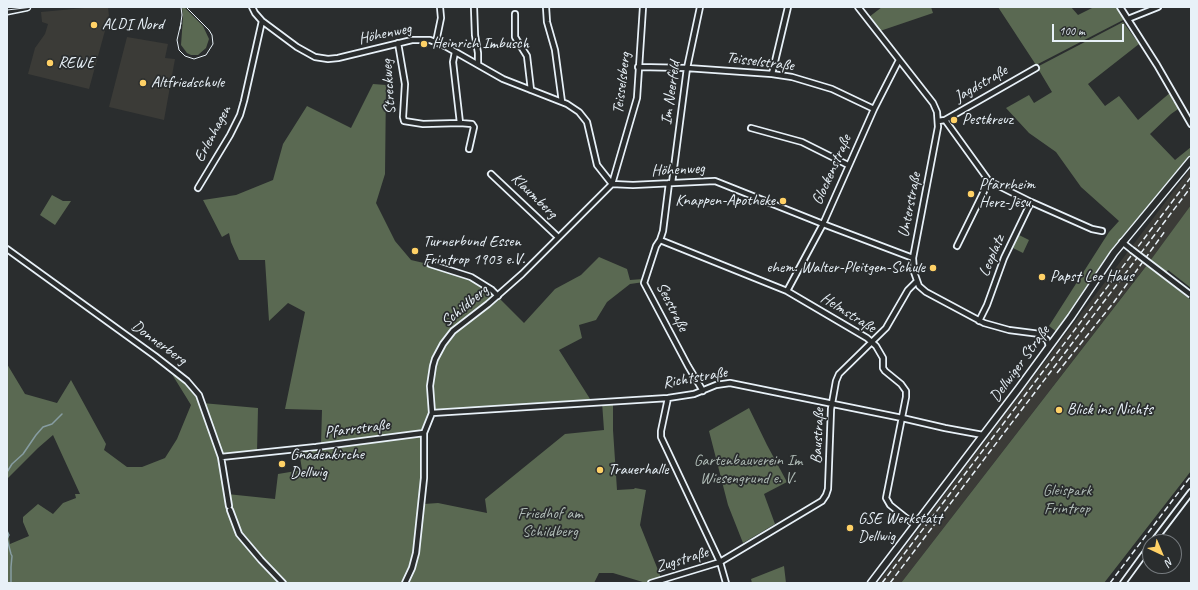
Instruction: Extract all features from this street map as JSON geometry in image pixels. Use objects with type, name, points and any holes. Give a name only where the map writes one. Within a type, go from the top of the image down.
[{"type":"main road","points":[[7,11],[27,7]]},
{"type":"main road","name":"Dellwiger Straße","points":[[871,583],[1049,346],[1122,242],[1191,160]]},
{"type":"street","name":"Höhenweg","points":[[252,7],[262,21],[305,52],[315,57],[338,58],[398,43],[418,40],[436,42],[504,79],[562,102],[575,109],[584,118],[589,128],[597,165],[612,184],[633,185],[708,180],[715,181],[822,224],[913,258]]},
{"type":"street","points":[[436,42],[441,18],[440,7]]},
{"type":"street","points":[[474,7],[478,64]]},
{"type":"street","points":[[546,7],[555,50],[562,102]]},
{"type":"street","name":"Teisselsberg","points":[[612,184],[637,98],[643,7]]},
{"type":"street","name":"Im Neerfeld","points":[[671,183],[687,68],[700,7]]},
{"type":"street","points":[[772,74],[788,7]]},
{"type":"street","name":"Unterstraße","points":[[858,7],[933,104],[937,112],[938,121],[913,258],[914,272],[917,281]]},
{"type":"street","points":[[1120,7],[1170,86],[1191,124]]},
{"type":"street","points":[[1128,19],[1158,7]]},
{"type":"street","points":[[515,14],[515,37],[527,56],[531,90]]},
{"type":"street","name":"Erlenhagen","points":[[198,188],[230,135],[240,115],[262,21]]},
{"type":"street","name":"Streckweg","points":[[398,43],[405,84],[404,121],[423,124],[460,123]]},
{"type":"street","points":[[455,52],[453,62],[460,123],[469,123],[474,125],[469,149]]},
{"type":"street","name":"Glockenstraße","points":[[787,291],[822,224],[874,108],[899,60]]},
{"type":"street","name":"Teisselstraße","points":[[638,67],[687,68],[772,74],[792,77],[832,89],[874,108]]},
{"type":"street","name":"Jagdstraße","points":[[938,121],[945,120],[1036,68]]},
{"type":"street","points":[[945,120],[989,181],[1031,202],[1092,229],[1102,231]]},
{"type":"street","points":[[751,128],[802,142],[848,165]]},
{"type":"street","name":"Klaumberg","points":[[492,174],[558,237]]},
{"type":"street","points":[[957,246],[989,181]]},
{"type":"street","name":"Seestraße","points":[[671,183],[663,231],[656,246],[644,283],[703,391]]},
{"type":"street","name":"Schildberg","points":[[405,583],[412,568],[418,538],[424,478],[424,433],[432,413],[431,376],[432,366],[438,351],[453,332],[498,296],[612,184]]},
{"type":"street","name":"Leoplatz","points":[[979,321],[987,305],[1004,258],[1031,202]]},
{"type":"street","name":"Helmstraße","points":[[660,240],[787,291],[872,342],[880,351],[883,358],[883,368],[885,371],[901,384],[906,391],[886,498],[890,505],[915,525]]},
{"type":"street","points":[[1122,242],[1191,295]]},
{"type":"street","name":"Donnerberg","points":[[7,248],[155,356],[187,381],[199,395],[221,458],[230,508],[239,534],[283,583]]},
{"type":"street","points":[[430,264],[471,277],[492,290],[498,296]]},
{"type":"street","points":[[917,281],[926,292],[979,321],[990,326],[1040,334],[1047,340],[1049,346]]},
{"type":"street","name":"Baustraße","points":[[720,562],[822,501],[828,489],[832,404],[836,381],[839,374],[890,324],[908,290],[917,281]]},
{"type":"street","name":"Richtstraße","points":[[432,413],[668,398],[683,396],[703,391],[716,385],[730,383],[983,435]]},
{"type":"street","points":[[668,398],[661,437],[720,562],[726,583]]},
{"type":"street","name":"Pfarrstraße","points":[[221,458],[424,433]]},
{"type":"street","points":[[1159,534],[1191,492]]},
{"type":"street","points":[[1123,583],[1142,557]]},
{"type":"street","name":"Zugstraße","points":[[651,583],[720,562]]},
{"type":"shaded area","points":[[108,7],[109,16],[89,89],[28,74],[35,48],[45,34],[48,24],[42,22],[41,12]]},
{"type":"shaded area","name":"Altfriedschule","points":[[127,37],[168,44],[165,58],[175,59],[164,120],[109,107]]},
{"type":"shaded area","points":[[1191,168],[1191,205],[1156,253],[901,583],[878,583]]},
{"type":"green space","points":[[182,7],[184,7],[203,26],[209,39],[206,48],[198,55],[191,55],[187,53],[181,45],[183,17]]},
{"type":"green space","points":[[882,7],[931,7],[933,13],[880,31],[869,17]]},
{"type":"green space","points":[[998,7],[1071,7],[1078,15],[1094,7],[1119,7],[1127,18],[1036,65]]},
{"type":"green space","points":[[1123,22],[1139,44],[1088,84],[1105,106],[1119,96],[1138,120],[1171,92],[1173,102],[1175,100],[1181,107],[1171,114],[1150,134],[1175,160],[1191,147],[1191,158],[1106,260],[1057,332],[1049,326],[1109,232],[1119,221],[1081,187],[1056,152],[1029,133],[1006,108],[1029,95],[1034,103],[1052,92],[1037,67]]},
{"type":"green space","points":[[373,84],[386,85],[385,174],[376,203],[395,241],[411,260],[472,277],[491,290],[524,323],[555,289],[581,275],[599,257],[627,269],[630,280],[643,279],[644,282],[630,284],[607,302],[596,320],[579,325],[582,338],[559,350],[592,402],[429,411],[425,434],[321,445],[322,410],[285,409],[305,312],[288,303],[269,321],[265,260],[239,260],[231,242],[229,233],[222,237],[203,200],[236,195],[273,180],[283,144],[307,106],[351,128]]},
{"type":"green space","points":[[52,195],[63,201],[71,201],[55,225],[40,215]]},
{"type":"green space","name":"Gleispark Frintrop","points":[[1191,205],[1191,288],[1168,270],[1163,278],[1191,300],[1191,471],[1104,583],[901,583],[1147,265]]},
{"type":"green space","points":[[1019,235],[1029,240],[1023,253],[1013,248]]},
{"type":"green space","points":[[7,364],[25,394],[57,403],[71,380],[106,444],[104,450],[127,467],[142,467],[165,458],[177,439],[191,405],[170,371],[186,383],[196,397],[220,457],[227,502],[238,534],[282,583],[7,583],[7,523],[10,544],[29,536],[23,522],[23,517],[38,504],[53,514],[63,503],[76,498],[75,494],[80,494],[53,435],[7,479]]},
{"type":"green space","name":"Friedhof am Schildberg","points":[[613,401],[613,430],[617,490],[635,488],[646,490],[640,525],[662,580],[651,583],[646,583],[613,573],[599,573],[594,583],[284,583],[239,534],[228,502],[227,494],[275,499],[278,474],[302,470],[299,450],[425,435],[424,504],[438,503],[487,513],[485,499],[565,434],[604,430],[602,402]]},
{"type":"green space","points":[[202,403],[258,408],[257,452],[221,456]]},
{"type":"green space","name":"Gartenbauverein Im Wiesengrund e. V.","points":[[749,408],[787,482],[764,494],[775,524],[743,543],[728,505],[709,431]]},
{"type":"green space","points":[[784,566],[786,583],[752,583],[751,579]]},
{"type":"waterway","points":[[7,472],[12,464],[23,454],[43,427],[52,424],[62,414]]},
{"type":"waterway","points":[[7,531],[9,535],[7,539],[12,556],[11,583]]},
{"type":"tram line","points":[[7,10],[33,7]]},
{"type":"tram line","points":[[180,29],[182,15],[181,7]]},
{"type":"tram line","points":[[181,23],[177,40],[179,50],[185,56],[194,59],[206,55],[213,44],[212,35],[209,30],[186,7]]},
{"type":"railway","points":[[882,583],[1191,177]]},
{"type":"railway","points":[[890,583],[1191,187]]},
{"type":"railway","points":[[1057,373],[1114,302],[1165,231]]},
{"type":"railway","points":[[1110,583],[1191,476]]},
{"type":"place","name":"ALDI Nord","points":[[94,25]]},
{"type":"place","name":"Heinrich Imbusch","points":[[424,44]]},
{"type":"place","name":"REWE","points":[[50,63]]},
{"type":"place","name":"Altfriedschule","points":[[143,83]]},
{"type":"place","name":"Pestkreuz","points":[[954,120]]},
{"type":"place","name":"Pfarrheim Herz-Jesu","points":[[971,194]]},
{"type":"place","name":"Knappen-Apotheke","points":[[783,201]]},
{"type":"place","name":"Turnerbund Essen Frintrop 1903 e.V.","points":[[415,251]]},
{"type":"place","name":"ehem. Walter-Pleitgen-Schule","points":[[933,268]]},
{"type":"place","name":"Papst Leo Haus","points":[[1042,277]]},
{"type":"place","name":"Blick ins Nichts","points":[[1059,410]]},
{"type":"place","name":"Gnadenkirche Dellwig","points":[[282,464]]},
{"type":"place","name":"Trauerhalle","points":[[600,470]]},
{"type":"place","name":"GSE Werkstatt Dellwig","points":[[850,528]]}]
